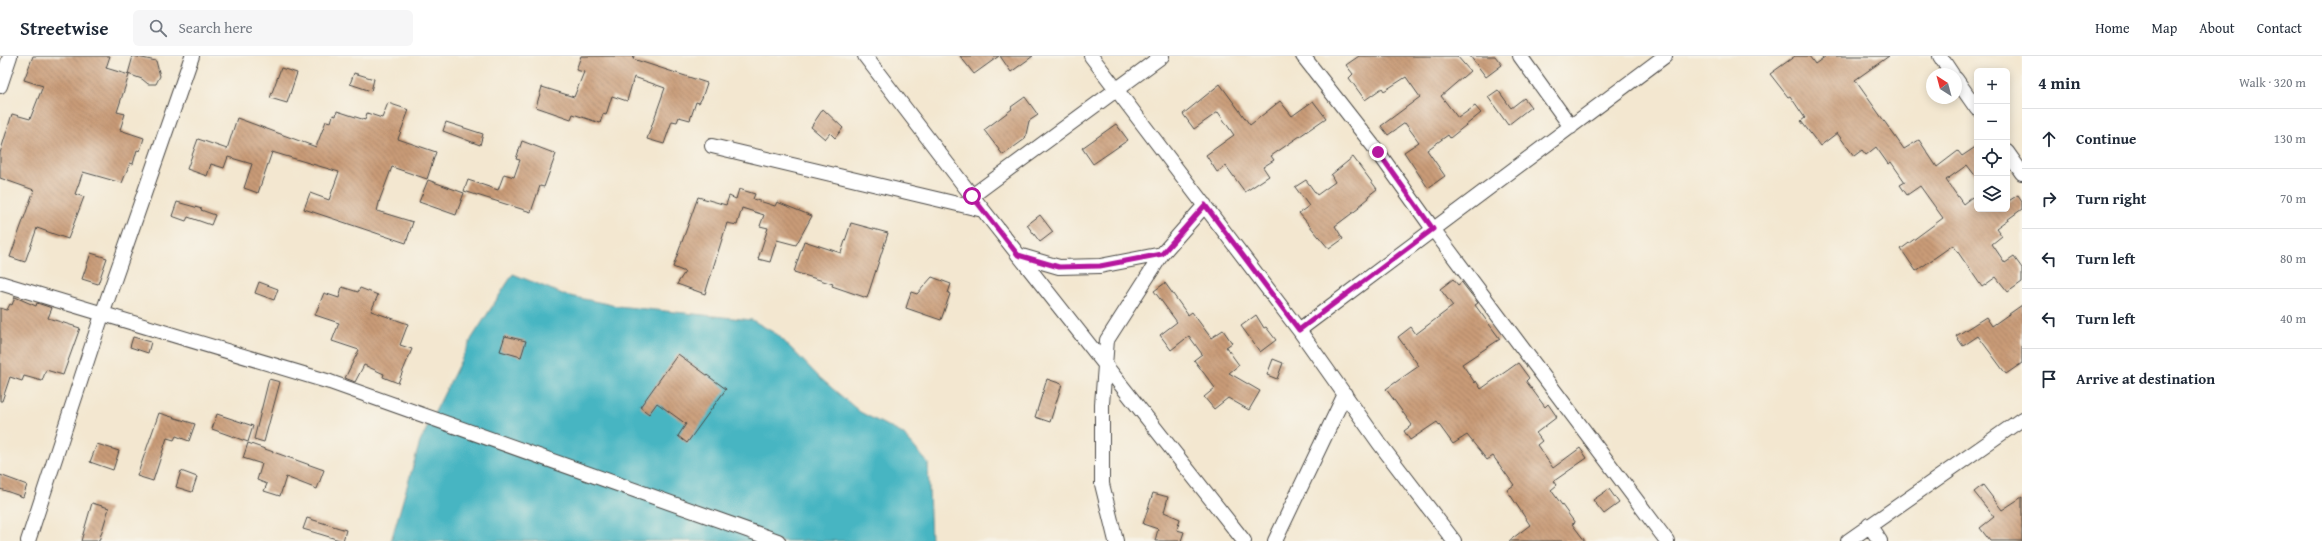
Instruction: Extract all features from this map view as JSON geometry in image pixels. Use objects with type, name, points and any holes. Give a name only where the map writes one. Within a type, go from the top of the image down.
[{"type":"street","points":[[0,86],[10,56]]},
{"type":"street","points":[[28,541],[103,312],[192,56]]},
{"type":"street","points":[[865,56],[1018,255],[1244,541]]},
{"type":"street","points":[[1091,56],[1299,330],[1454,541]]},
{"type":"street","points":[[972,196],[1162,56]]},
{"type":"street","points":[[1303,56],[1378,152],[1433,229],[1667,541]]},
{"type":"street","points":[[1520,56],[1571,127]]},
{"type":"street","points":[[1299,330],[1665,56]]},
{"type":"street","points":[[1940,56],[1948,68]]},
{"type":"street","points":[[1962,88],[1974,105]]},
{"type":"street","points":[[712,146],[983,210]]},
{"type":"street","points":[[2010,156],[2022,173]]},
{"type":"street","points":[[1116,541],[1102,484],[1102,404],[1107,340],[1162,254],[1205,205]]},
{"type":"street","points":[[1018,255],[1059,267],[1100,266],[1162,254]]},
{"type":"street","points":[[0,283],[103,312],[330,382],[778,541]]},
{"type":"street","points":[[1275,541],[1345,394]]},
{"type":"street","points":[[1848,541],[2022,419]]},
{"type":"street","points":[[1869,525],[1880,541]]},
{"type":"water","points":[[513,274],[565,295],[617,306],[752,320],[778,335],[819,377],[860,412],[903,434],[928,463],[931,541],[391,541],[420,442],[472,338]]},
{"type":"building","points":[[33,56],[110,56],[106,68],[129,75],[117,112],[125,114],[120,130],[144,138],[140,151],[137,150],[133,164],[130,163],[122,183],[83,172],[75,194],[84,197],[68,239],[37,228],[25,262],[10,257],[34,190],[0,178],[0,153],[12,114],[30,119],[43,86],[24,80]]},
{"type":"building","points":[[133,56],[156,61],[160,76],[156,84],[148,84],[142,79],[128,74]]},
{"type":"building","points":[[581,56],[634,56],[633,59],[707,83],[702,98],[699,103],[696,102],[690,120],[679,117],[677,122],[672,121],[664,144],[647,139],[665,88],[634,77],[627,101],[612,96],[606,115],[603,114],[600,123],[573,114],[571,119],[536,107],[542,87],[574,97],[584,72],[576,70]]},
{"type":"building","points":[[960,56],[999,56],[974,74]]},
{"type":"building","points":[[1000,56],[1033,56],[1011,72]]},
{"type":"building","points":[[1359,56],[1457,56],[1470,71],[1441,96],[1458,118],[1475,106],[1481,113],[1450,138],[1448,135],[1427,150],[1445,176],[1428,188],[1404,152],[1419,142],[1405,123],[1388,135],[1381,126],[1420,97],[1406,77],[1384,91],[1382,88],[1365,100],[1349,78],[1353,74],[1346,65]]},
{"type":"building","points":[[1470,56],[1495,56],[1502,65],[1486,77]]},
{"type":"building","points":[[1795,56],[1809,56],[1815,64],[1826,56],[1889,56],[1855,80],[1904,149],[1919,140],[1937,167],[1958,151],[1962,156],[1974,148],[1974,174],[1967,165],[1946,180],[1963,204],[1972,197],[1974,200],[1974,212],[2010,212],[2010,200],[2018,195],[2022,201],[2022,209],[1996,228],[2002,236],[1992,244],[2005,263],[2014,257],[2022,268],[2022,282],[2008,292],[1996,277],[1982,287],[1953,245],[1916,271],[1901,249],[1943,218],[1920,186],[1907,195],[1900,185],[1905,182],[1891,162],[1888,164],[1876,147],[1866,155],[1862,150],[1854,156],[1837,133],[1820,146],[1801,121],[1805,118],[1790,96],[1788,97],[1770,74]]},
{"type":"building","points":[[281,68],[297,73],[287,103],[270,98]]},
{"type":"building","points":[[354,73],[374,79],[371,91],[350,84]]},
{"type":"building","points":[[1220,84],[1250,125],[1280,101],[1292,116],[1313,101],[1326,118],[1271,156],[1274,160],[1263,167],[1269,176],[1245,192],[1226,166],[1217,172],[1206,155],[1234,135],[1218,112],[1194,129],[1183,114]]},
{"type":"building","points":[[1498,90],[1511,108],[1524,98],[1531,107],[1508,125],[1488,97]]},
{"type":"building","points":[[1025,97],[1038,115],[1029,121],[1025,139],[1003,155],[984,130]]},
{"type":"building","points":[[388,103],[409,110],[398,139],[436,152],[427,179],[392,167],[380,199],[377,211],[413,222],[406,243],[304,209],[310,193],[329,200],[339,172],[272,152],[258,193],[244,188],[252,164],[228,157],[224,168],[211,164],[207,176],[187,169],[198,139],[227,149],[237,118],[316,147],[326,121],[331,122],[333,115],[336,116],[337,111],[365,120],[367,113],[382,118]]},
{"type":"building","points":[[823,109],[843,128],[835,138],[830,133],[825,139],[811,127]]},
{"type":"building","points":[[446,122],[483,134],[480,145],[443,131]]},
{"type":"building","points":[[1116,124],[1128,140],[1093,164],[1082,148]]},
{"type":"building","points":[[522,141],[556,154],[544,187],[540,186],[531,212],[464,191],[468,180],[498,190],[504,174],[514,177],[520,160],[516,159]]},
{"type":"building","points":[[1353,157],[1377,189],[1368,196],[1369,198],[1358,207],[1359,208],[1335,226],[1343,239],[1329,249],[1299,213],[1309,206],[1295,187],[1306,180],[1317,195],[1335,182],[1331,175]]},
{"type":"building","points":[[428,180],[464,193],[456,215],[419,202]]},
{"type":"building","points":[[739,189],[755,194],[753,199],[775,206],[777,202],[812,216],[796,245],[777,240],[770,262],[758,259],[768,228],[760,226],[764,215],[742,208],[737,225],[727,223],[705,294],[677,284],[685,272],[673,267],[698,197],[726,205],[729,196],[736,199]]},
{"type":"building","points":[[177,202],[202,209],[201,210],[215,215],[211,225],[188,217],[186,221],[172,216]]},
{"type":"building","points":[[1040,215],[1053,232],[1040,242],[1027,225]]},
{"type":"building","points":[[851,223],[888,233],[867,298],[832,286],[833,284],[794,272],[804,241],[841,253]]},
{"type":"building","points":[[91,253],[107,258],[98,284],[82,279]]},
{"type":"building","points":[[932,277],[951,284],[948,293],[950,294],[941,320],[906,308],[911,292],[917,294]]},
{"type":"building","points":[[1453,279],[1458,285],[1462,282],[1478,303],[1475,305],[1500,339],[1462,364],[1475,383],[1476,381],[1481,389],[1518,363],[1529,378],[1526,381],[1545,407],[1548,404],[1557,417],[1536,433],[1542,441],[1537,445],[1553,468],[1580,448],[1587,458],[1554,481],[1557,485],[1551,490],[1575,523],[1572,524],[1585,541],[1509,541],[1530,525],[1507,490],[1514,485],[1493,456],[1487,460],[1467,435],[1453,444],[1437,422],[1410,440],[1404,431],[1412,425],[1386,389],[1419,366],[1398,337],[1411,327],[1416,334],[1453,306],[1440,289]]},
{"type":"building","points":[[259,282],[278,289],[274,300],[255,293]]},
{"type":"building","points":[[1165,283],[1188,315],[1192,312],[1211,338],[1223,330],[1232,343],[1226,347],[1239,365],[1229,373],[1260,391],[1249,410],[1228,398],[1214,409],[1204,397],[1215,388],[1194,360],[1202,354],[1189,336],[1171,350],[1160,335],[1177,322],[1154,291]]},
{"type":"building","points":[[342,287],[358,292],[360,288],[378,295],[371,311],[408,324],[400,345],[412,349],[398,383],[383,377],[384,374],[364,365],[355,382],[345,378],[359,350],[332,341],[339,323],[315,315],[324,293],[339,298]]},
{"type":"building","points":[[15,297],[36,306],[37,303],[52,308],[48,318],[80,328],[63,375],[46,370],[42,381],[24,376],[22,381],[10,377],[2,401],[0,401],[0,308],[7,310],[10,304],[12,305]]},
{"type":"building","points":[[2022,305],[2022,363],[2006,374],[1978,336],[1963,346],[1956,336],[1986,317],[1992,326]]},
{"type":"building","points":[[1256,315],[1264,328],[1266,327],[1276,340],[1260,352],[1241,326]]},
{"type":"building","points":[[505,336],[526,341],[521,357],[500,351]]},
{"type":"building","points":[[133,337],[151,342],[148,353],[130,347]]},
{"type":"building","points":[[678,354],[726,389],[687,443],[678,436],[686,424],[657,403],[649,414],[640,407]]},
{"type":"building","points":[[1273,359],[1283,363],[1277,379],[1267,375]]},
{"type":"building","points":[[269,379],[280,382],[264,442],[254,439]]},
{"type":"building","points":[[1047,379],[1062,384],[1050,422],[1035,417]]},
{"type":"building","points":[[159,413],[195,424],[189,441],[176,436],[174,440],[167,438],[153,481],[137,476]]},
{"type":"building","points":[[217,414],[253,426],[248,442],[212,429]]},
{"type":"building","points":[[248,443],[324,470],[317,489],[286,477],[280,496],[264,491],[267,484],[257,480],[262,464],[243,458]]},
{"type":"building","points":[[97,444],[119,451],[113,470],[90,462]]},
{"type":"building","points":[[181,471],[197,477],[192,492],[176,487]]},
{"type":"building","points":[[0,475],[27,485],[23,497],[0,489]]},
{"type":"building","points":[[1983,485],[2002,510],[2022,497],[2022,541],[1990,541],[1980,528],[1994,517],[1974,492]]},
{"type":"building","points":[[1609,489],[1619,503],[1604,514],[1593,500]]},
{"type":"building","points":[[1153,493],[1168,497],[1164,512],[1180,519],[1177,530],[1184,532],[1181,541],[1155,541],[1158,529],[1143,524]]},
{"type":"building","points":[[92,503],[109,508],[99,541],[81,541]]},
{"type":"building","points":[[307,518],[346,530],[343,541],[303,529]]},
{"type":"route","points":[[972,196],[1018,255],[1059,267],[1100,266],[1162,254],[1205,205],[1299,330],[1433,229],[1378,152]]}]
